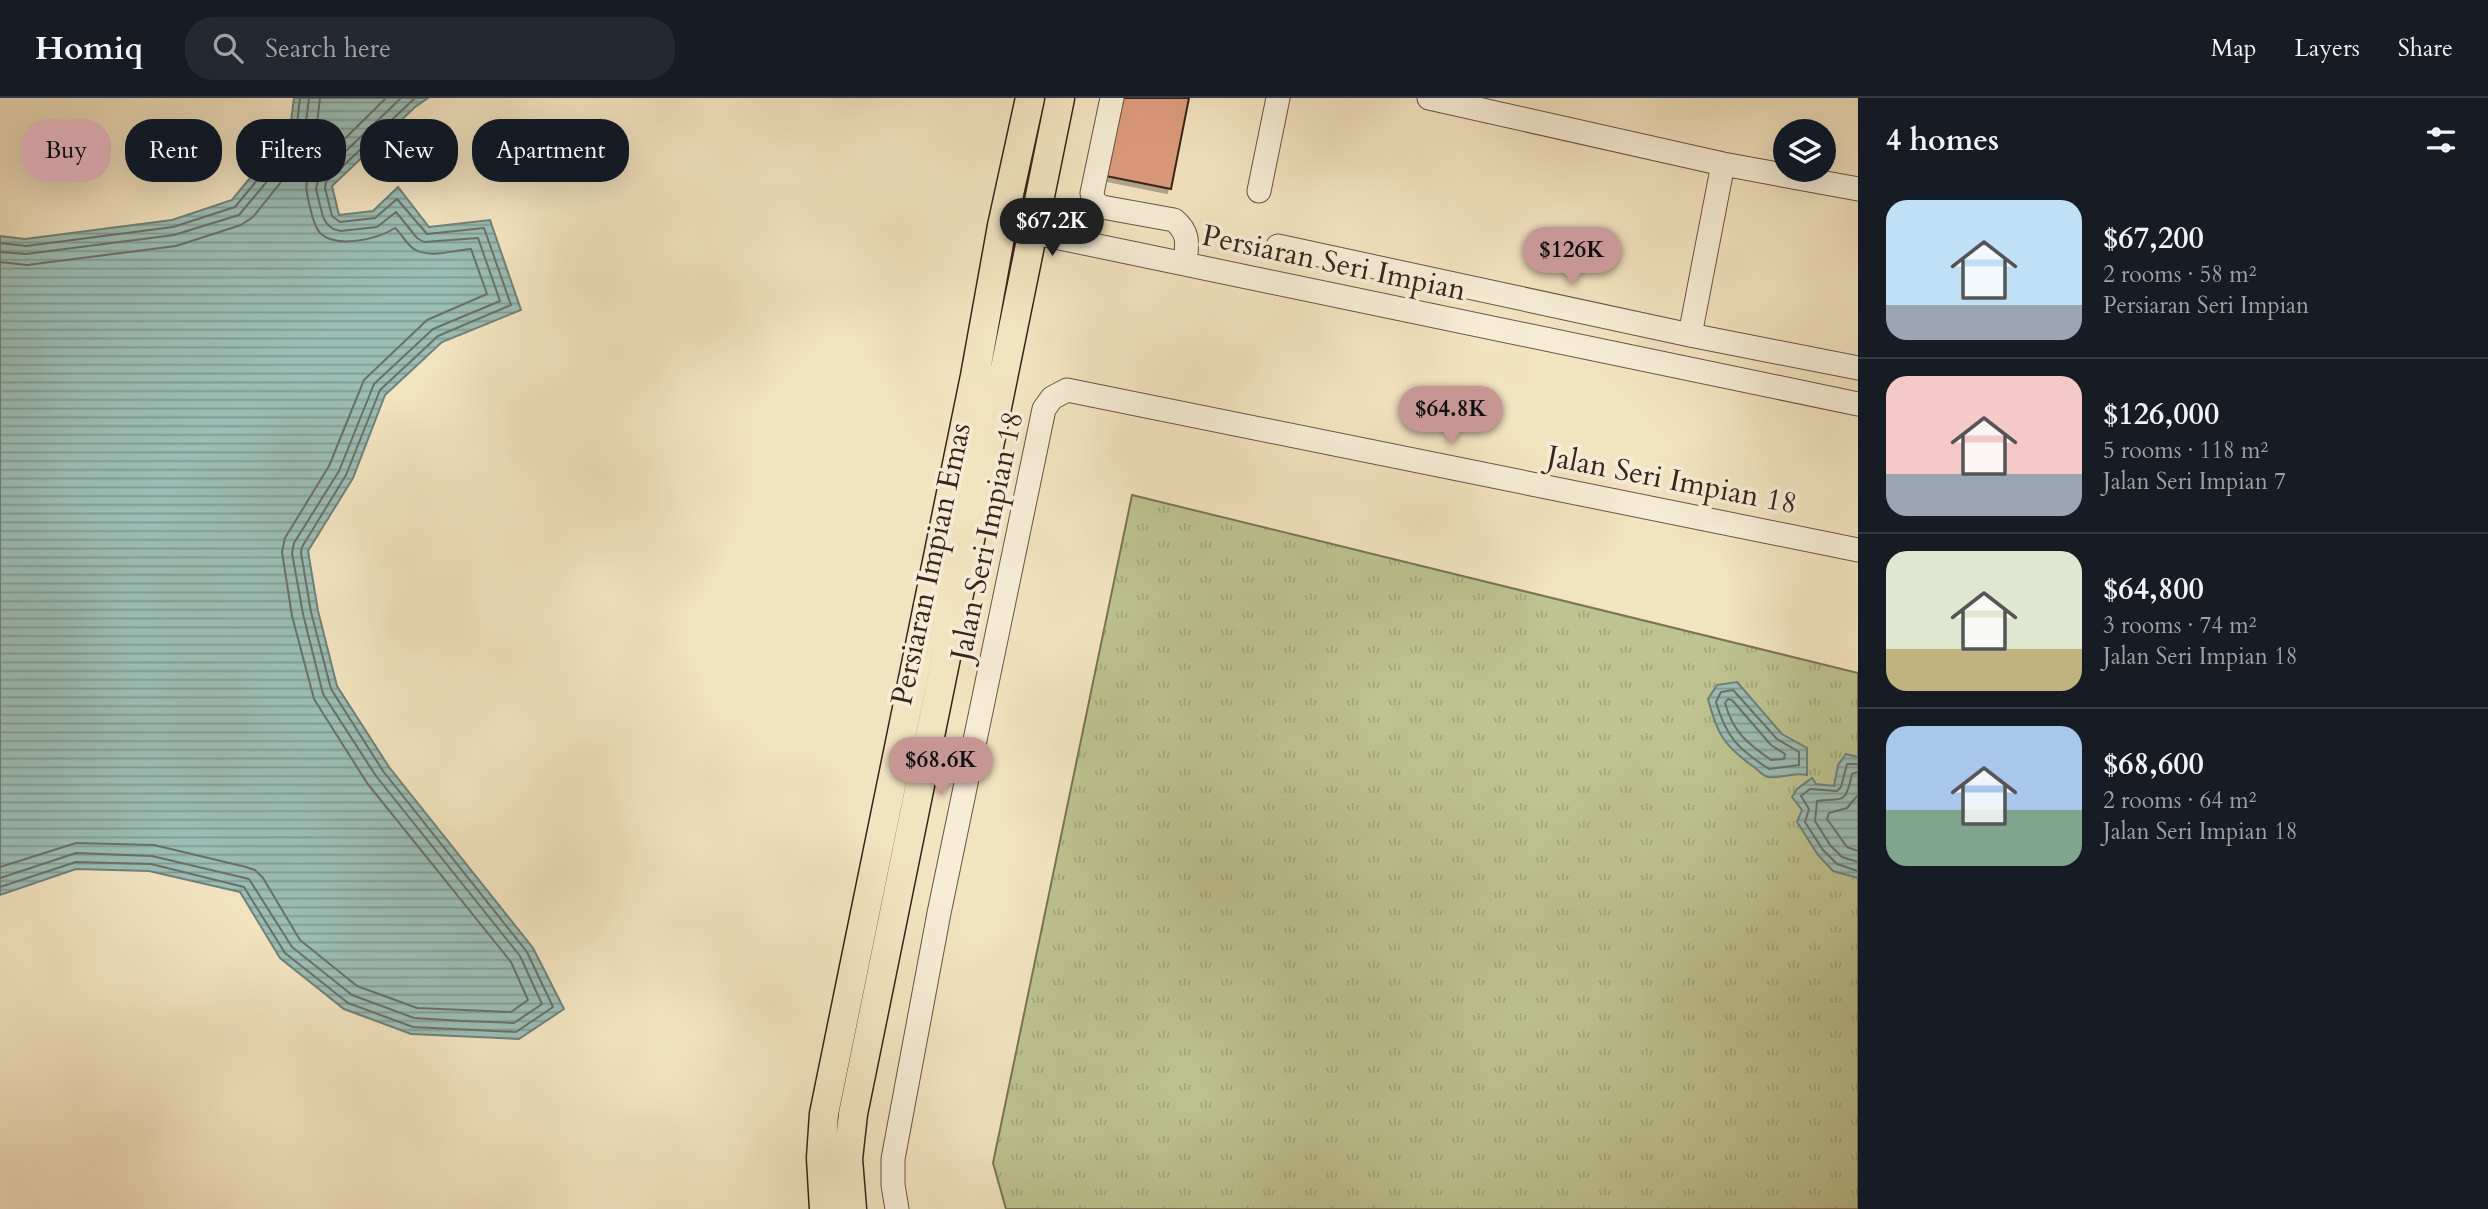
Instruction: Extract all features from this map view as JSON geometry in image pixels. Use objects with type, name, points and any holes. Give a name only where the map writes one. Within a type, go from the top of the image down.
[{"type":"main road","name":"Persiaran Impian Emas","points":[[824,1209],[821,1158],[824,1114],[1030,98]]},
{"type":"main road","name":"Persiaran Impian Emas","points":[[852,1209],[848,1158],[853,1114],[1060,98]]},
{"type":"street","points":[[1112,98],[1092,193],[1094,202],[1102,206],[1174,220],[1188,236],[1185,264]]},
{"type":"street","points":[[1259,191],[1278,98]]},
{"type":"street","points":[[1429,98],[1723,164],[1858,189]]},
{"type":"street","points":[[1690,335],[1723,164]]},
{"type":"street","name":"Persiaran Seri Impian","points":[[1002,226],[1858,404]]},
{"type":"street","points":[[1278,246],[1690,335],[1858,368]]},
{"type":"street","name":"Jalan Seri Impian 18","points":[[897,1209],[892,1185],[893,1159],[932,952],[1044,410],[1052,398],[1067,390],[1858,550]]},
{"type":"green space","points":[[1132,495],[1858,673],[1858,1209],[1006,1209],[993,1163]]},
{"type":"water","points":[[294,98],[428,98],[402,119],[360,119],[360,159],[346,173],[346,119],[291,119]]},
{"type":"water","points":[[247,182],[336,182],[332,186],[339,215],[373,211],[398,187],[429,227],[490,220],[521,310],[442,342],[385,395],[353,478],[308,551],[318,611],[337,686],[389,767],[533,948],[564,1009],[519,1039],[411,1034],[344,1009],[280,958],[240,892],[149,871],[76,869],[0,895],[0,236],[25,239],[172,220],[232,200]]},
{"type":"water","points":[[1737,682],[1782,734],[1807,748],[1807,775],[1766,776],[1735,752],[1723,738],[1708,699],[1717,685]]},
{"type":"water","points":[[1846,754],[1858,757],[1858,878],[1833,871],[1818,855],[1797,822],[1802,810],[1792,797],[1797,789],[1812,778],[1816,784],[1834,786],[1838,765]]},
{"type":"building","points":[[1122,98],[1189,98],[1171,189],[1106,176]]}]
